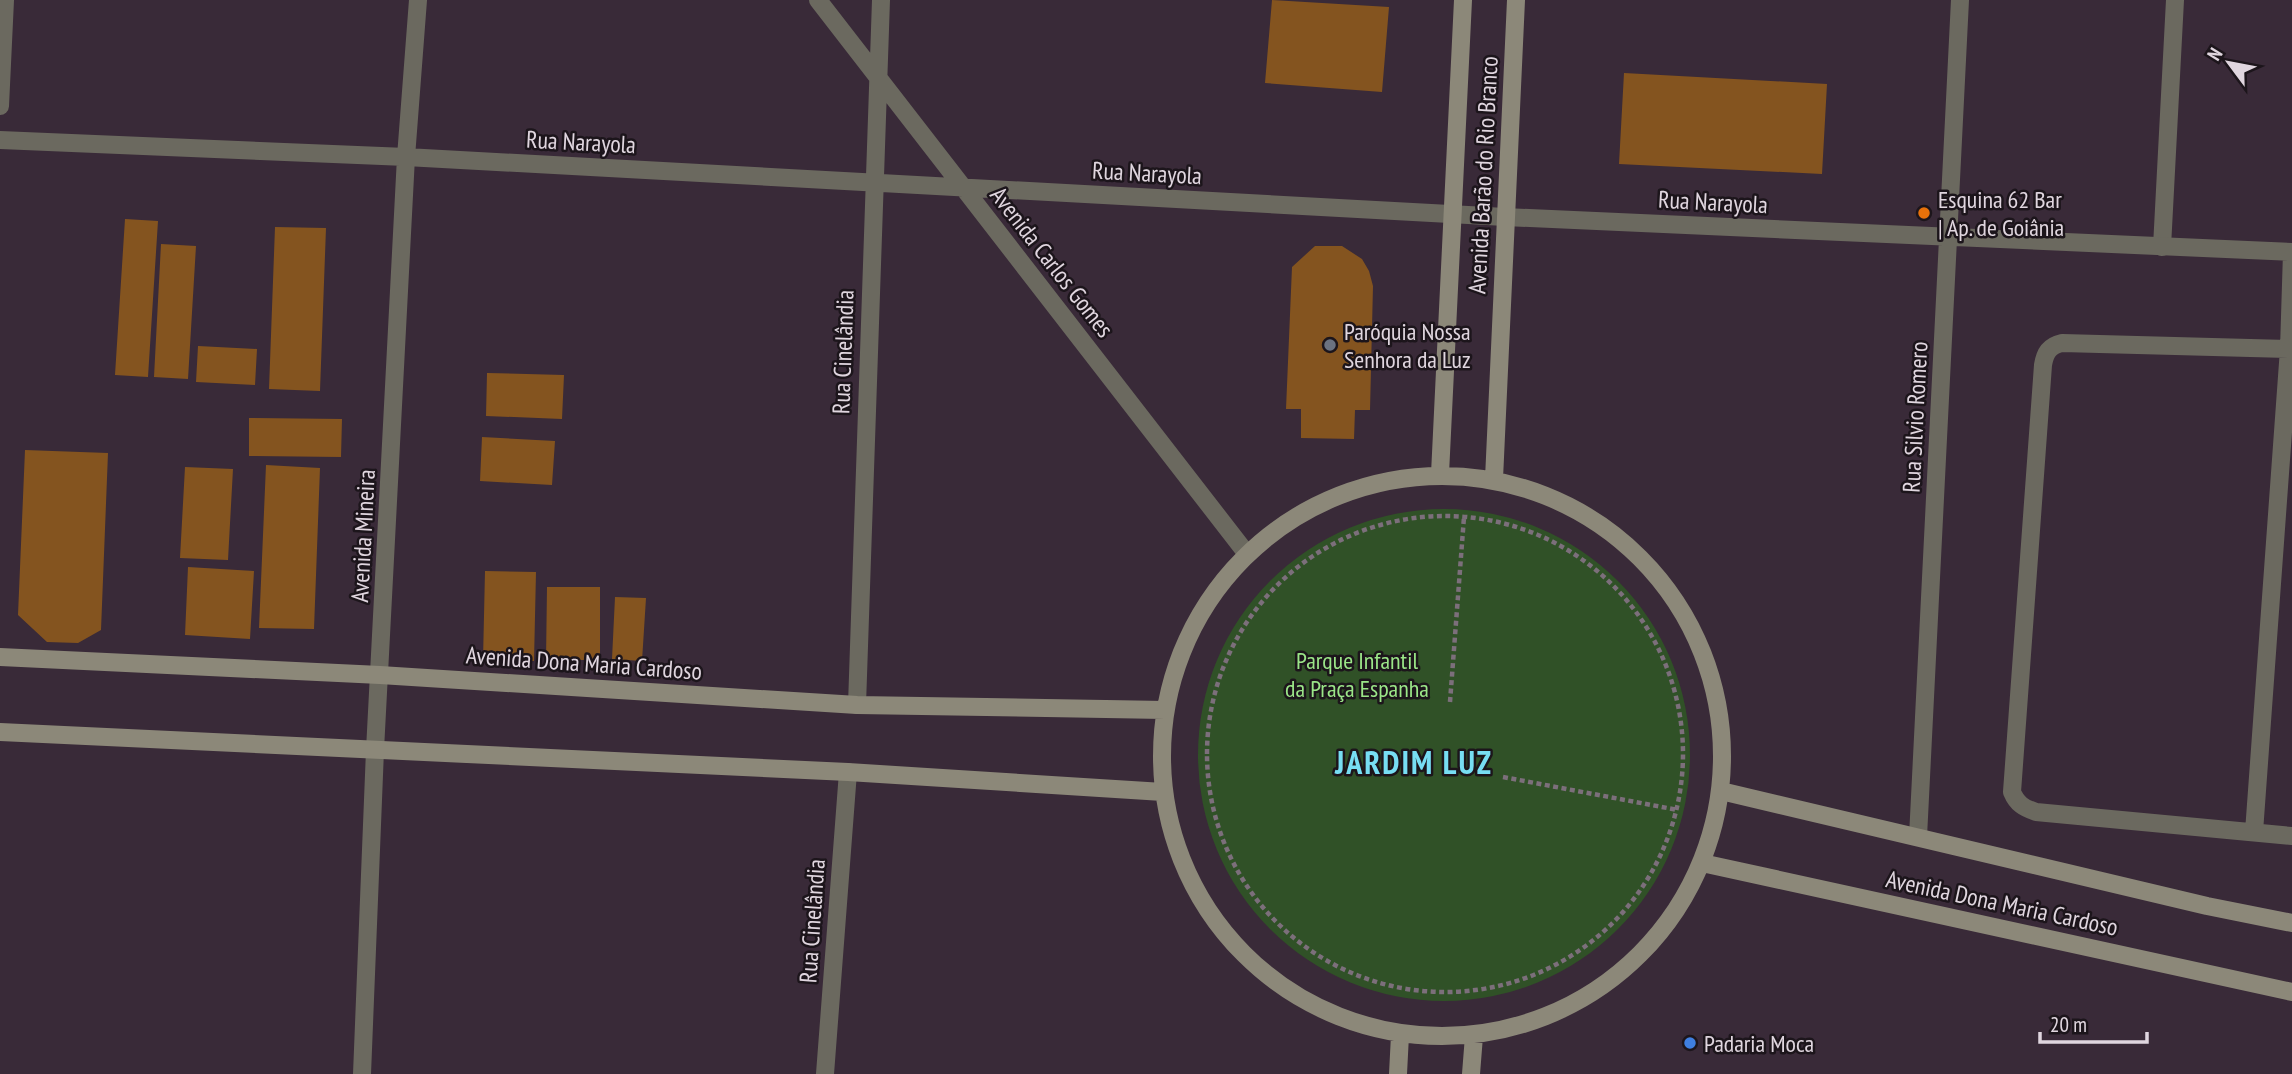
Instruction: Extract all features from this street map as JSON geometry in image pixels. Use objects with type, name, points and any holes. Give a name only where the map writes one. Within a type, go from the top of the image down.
[{"type":"street","points":[[0,106],[5,0]]},
{"type":"street","name":"Avenida Mineira","points":[[362,1074],[375,750],[406,157],[418,0]]},
{"type":"street","name":"Avenida Carlos Gomes","points":[[818,0],[1247,554]]},
{"type":"street","name":"Rua Cinelândia","points":[[857,705],[881,0]]},
{"type":"street","name":"Avenida Barão do Rio Branco","points":[[1440,474],[1463,0]]},
{"type":"street","name":"Avenida Barão do Rio Branco","points":[[1494,479],[1516,0]]},
{"type":"street","name":"Rua Silvio Romero","points":[[1918,836],[1960,0]]},
{"type":"street","points":[[2162,247],[2175,0]]},
{"type":"street","name":"Rua Narayola","points":[[0,140],[406,157],[1505,217],[2292,252]]},
{"type":"street","points":[[2254,832],[2290,349],[2292,252]]},
{"type":"street","points":[[2290,349],[2062,343],[2049,349],[2043,365],[2012,792],[2024,807],[2036,812],[2292,836]]},
{"type":"street","points":[[1440,474],[1494,479],[1574,506],[1642,557],[1692,625],[1719,706],[1721,791],[1702,863],[1664,928],[1611,981],[1546,1017],[1474,1036],[1400,1035],[1314,1008],[1240,954],[1188,880],[1163,792],[1165,710],[1181,653],[1209,600],[1247,554],[1304,511],[1370,484],[1440,474]]},
{"type":"street","name":"Avenida Dona Maria Cardoso","points":[[0,657],[380,675],[857,705],[1165,710]]},
{"type":"street","points":[[0,732],[848,772],[1163,792]]},
{"type":"street","name":"Rua Cinelândia","points":[[825,1074],[848,772]]},
{"type":"street","name":"Avenida Dona Maria Cardoso","points":[[1721,791],[2207,906],[2292,923]]},
{"type":"street","name":"Avenida Dona Maria Cardoso","points":[[1702,863],[2292,992]]},
{"type":"street","points":[[1398,1074],[1400,1035]]},
{"type":"street","points":[[1471,1074],[1474,1036]]},
{"type":"path","points":[[1450,702],[1464,517]]},
{"type":"path","points":[[1464,517],[1483,517],[1556,541],[1623,592],[1665,657],[1685,736],[1678,810],[1643,890],[1588,946],[1517,982],[1443,995],[1364,981],[1300,946],[1243,887],[1214,819],[1207,742],[1220,666],[1270,591],[1331,544],[1406,518],[1464,517]]},
{"type":"path","points":[[1503,776],[1678,810]]},
{"type":"green space","name":"Parque Infantil da Praça Espanha","points":[[1444,509],[1492,513],[1538,527],[1581,550],[1618,581],[1649,618],[1672,661],[1686,707],[1690,755],[1686,803],[1672,849],[1649,892],[1618,929],[1581,960],[1538,983],[1492,997],[1444,1001],[1396,997],[1350,983],[1307,960],[1270,929],[1239,892],[1216,849],[1202,803],[1198,755],[1202,707],[1216,661],[1239,618],[1270,581],[1307,550],[1350,527],[1396,513]]},
{"type":"building","points":[[1272,0],[1389,7],[1382,92],[1265,83]]},
{"type":"building","points":[[1624,73],[1827,84],[1822,174],[1619,164]]},
{"type":"building","points":[[125,219],[158,221],[148,377],[115,375]]},
{"type":"building","points":[[275,227],[326,228],[320,391],[269,389]]},
{"type":"building","points":[[161,244],[196,246],[188,379],[154,377]]},
{"type":"building","name":"Paróquia Nossa Senhora da Luz","points":[[1315,246],[1342,246],[1362,259],[1373,286],[1370,410],[1355,410],[1354,439],[1301,438],[1301,409],[1286,409],[1292,267]]},
{"type":"building","points":[[198,346],[257,349],[255,385],[196,382]]},
{"type":"building","points":[[487,373],[564,375],[562,419],[486,416]]},
{"type":"building","points":[[249,418],[342,419],[341,457],[249,456]]},
{"type":"building","points":[[482,437],[555,441],[552,485],[480,481]]},
{"type":"building","points":[[25,450],[108,453],[101,630],[78,643],[47,642],[18,615]]},
{"type":"building","points":[[266,465],[320,468],[314,629],[259,628]]},
{"type":"building","points":[[185,467],[233,469],[228,560],[180,558]]},
{"type":"building","points":[[188,567],[254,571],[250,639],[185,635]]},
{"type":"building","points":[[485,571],[536,572],[534,661],[483,660]]},
{"type":"building","points":[[547,587],[600,587],[600,660],[546,660]]},
{"type":"building","points":[[615,597],[646,598],[642,661],[612,659]]},
{"type":"place","name":"Esquina 62 Bar | Ap. de Goiânia","points":[[1924,213]]},
{"type":"place","name":"Paróquia Nossa Senhora da Luz","points":[[1330,345]]},
{"type":"place","name":"Padaria Moca","points":[[1690,1043]]},
{"type":"district","name":"JARDIM LUZ","points":[[1414,762]]}]
